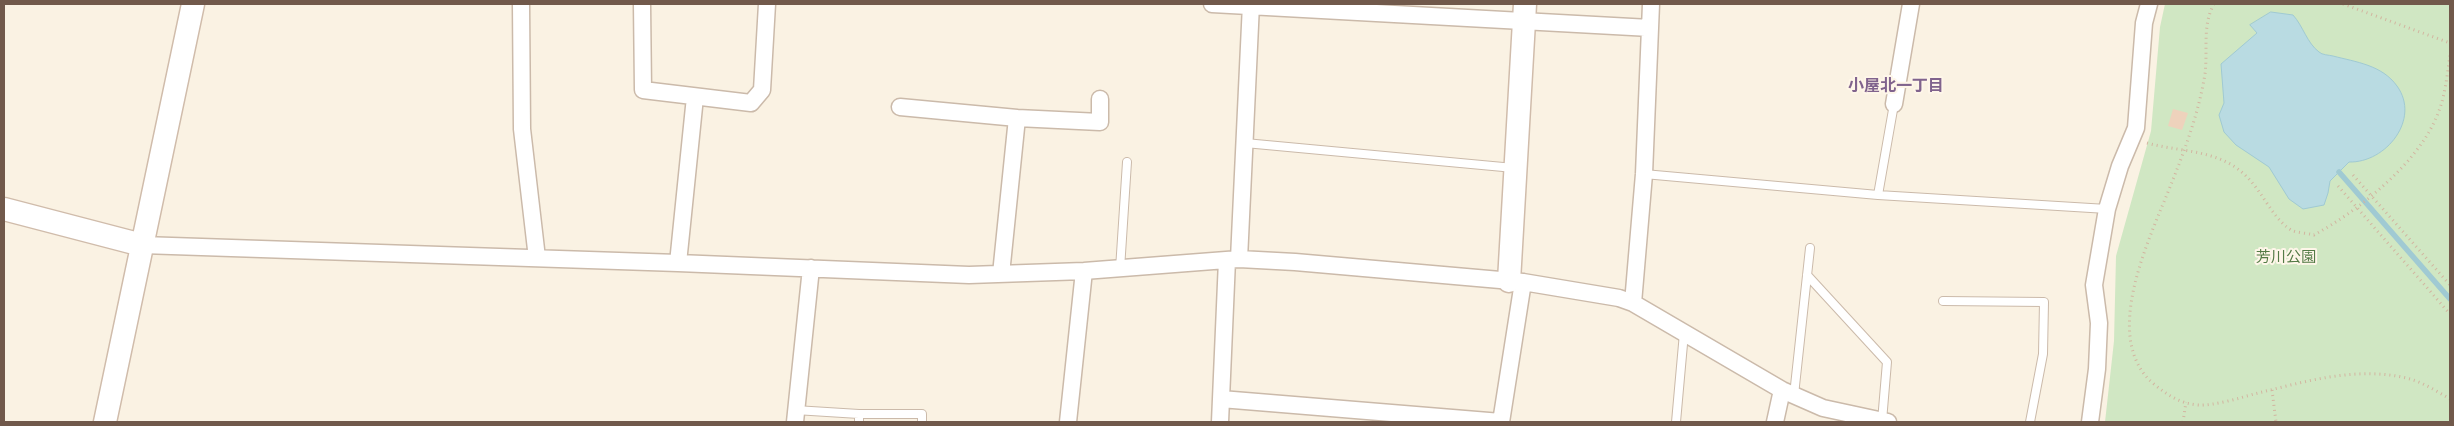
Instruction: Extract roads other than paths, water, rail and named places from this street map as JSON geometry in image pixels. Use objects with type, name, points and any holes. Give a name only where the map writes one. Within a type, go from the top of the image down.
[{"type":"street","points":[[105,422],[193,4]]},
{"type":"street","points":[[521,4],[522,129],[537,258]]},
{"type":"street","points":[[642,4],[643,90],[751,103],[762,90],[767,4]]},
{"type":"street","points":[[1212,4],[1524,11],[1650,28]]},
{"type":"street","points":[[1220,422],[1245,142],[1251,4]]},
{"type":"street","points":[[1633,303],[1644,174],[1651,4]]},
{"type":"street","points":[[1894,104],[1911,4]]},
{"type":"street","points":[[2090,422],[2097,369],[2099,323],[2094,284],[2107,209],[2120,166],[2136,128],[2144,23],[2149,4]]},
{"type":"street","points":[[1221,399],[1501,422],[1516,282],[1517,168],[1524,11]]},
{"type":"street","points":[[678,263],[695,97]]},
{"type":"street","points":[[900,107],[1017,118],[1100,122],[1100,99]]},
{"type":"street","points":[[1001,274],[1017,118]]},
{"type":"street","points":[[4,209],[142,245],[969,275],[1120,269],[1233,260],[1295,262],[1516,282],[1619,298],[1633,303],[1788,392],[1823,408],[1885,422]]},
{"type":"street","points":[[795,416],[811,268]]},
{"type":"street","points":[[1068,422],[1084,271]]},
{"type":"street","points":[[1775,422],[1788,392]]},
{"type":"lane","points":[[1878,195],[1894,104]]},
{"type":"lane","points":[[1245,142],[1517,168]]},
{"type":"lane","points":[[1120,269],[1126,162]]},
{"type":"lane","points":[[1644,174],[1878,195],[2107,209]]},
{"type":"lane","points":[[1788,392],[1810,248]]},
{"type":"lane","points":[[1807,275],[1887,362],[1885,422]]},
{"type":"lane","points":[[1943,301],[2044,302],[2043,354],[2030,422]]},
{"type":"lane","points":[[1676,422],[1684,333]]},
{"type":"lane","points":[[859,414],[859,422]]},
{"type":"lane","points":[[795,416],[922,414],[922,422]]},
{"type":"water","points":[[2271,12],[2293,15],[2311,44],[2320,53],[2368,65],[2384,73],[2397,86],[2403,99],[2405,112],[2402,125],[2396,137],[2387,147],[2375,155],[2363,160],[2349,162],[2330,181],[2324,205],[2303,209],[2289,199],[2269,167],[2236,145],[2224,132],[2219,115],[2224,103],[2221,64],[2257,33],[2250,25]]},
{"type":"waterway","points":[[2339,172],[2450,299]]},
{"type":"district","name":"小屋北一丁目","points":[[1896,86]]},
{"type":"park label","name":"芳川公園","points":[[2286,257]]}]
